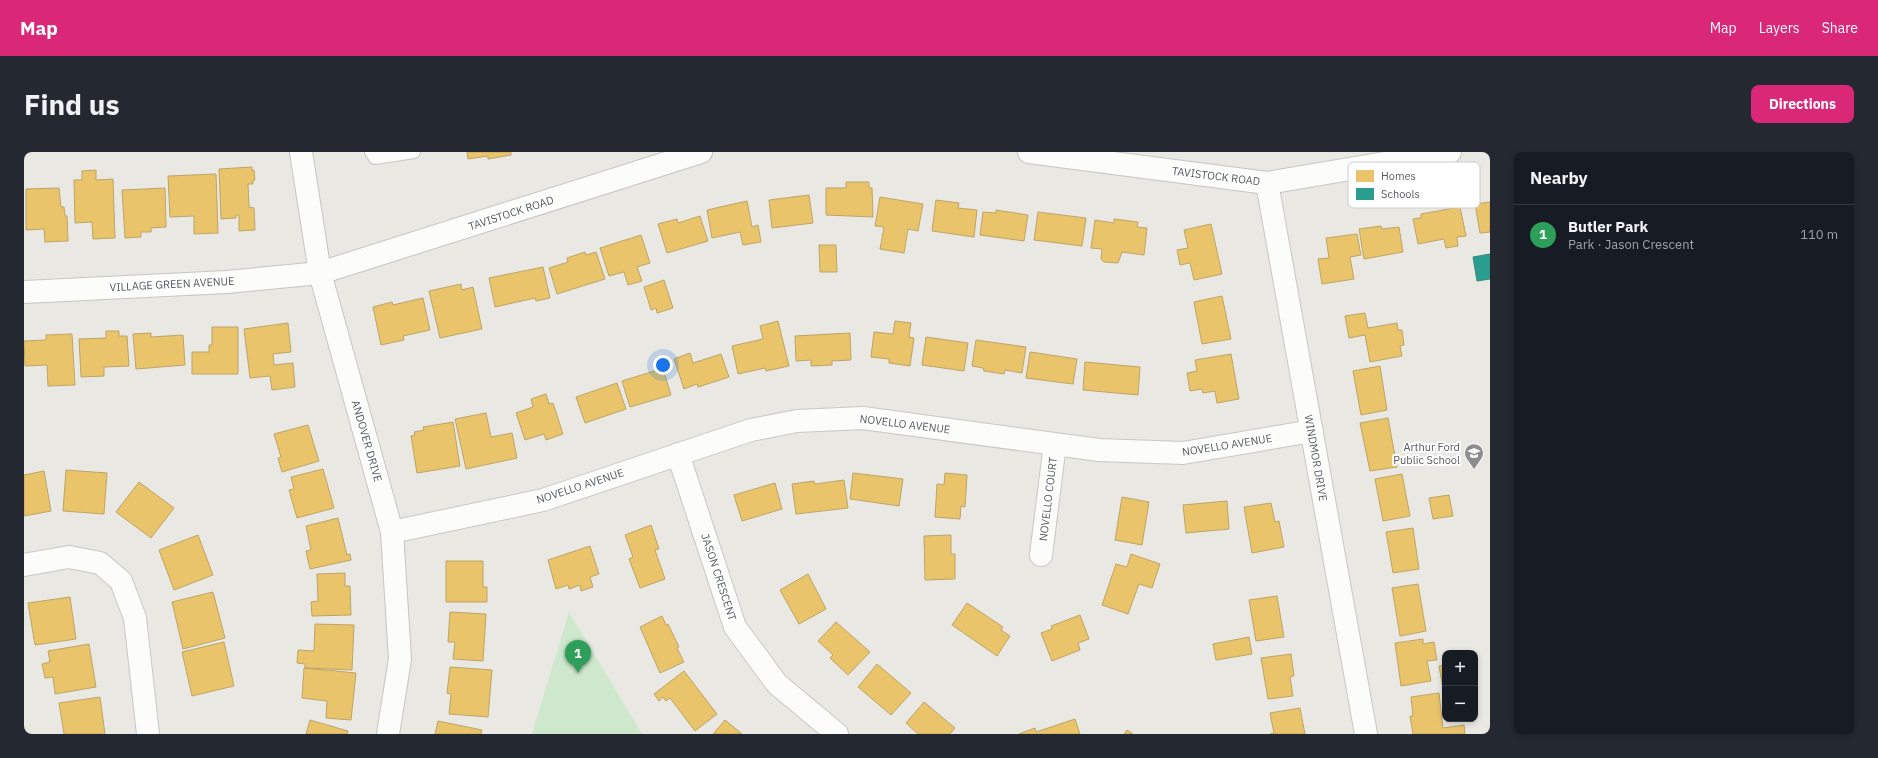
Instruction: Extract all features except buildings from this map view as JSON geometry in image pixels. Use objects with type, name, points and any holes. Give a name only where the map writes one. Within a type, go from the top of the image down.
[{"type":"street","name":"ANDOVER DRIVE","points":[[301,152],[320,273],[392,532],[400,659],[388,734]]},
{"type":"street","name":"TAVISTOCK ROAD","points":[[320,273],[701,152]]},
{"type":"street","name":"TAVISTOCK ROAD","points":[[1029,152],[1134,159],[1267,183],[1348,169]]},
{"type":"street","name":"TAVISTOCK ROAD","points":[[1391,162],[1450,152]]},
{"type":"street","name":"WINDMOR DRIVE","points":[[1267,183],[1366,734]]},
{"type":"street","name":"VILLAGE GREEN AVENUE","points":[[24,292],[227,282],[320,273]]},
{"type":"street","name":"NOVELLO AVENUE","points":[[392,532],[543,500],[750,430],[797,421],[863,418],[1099,450],[1183,452],[1312,431]]},
{"type":"street","name":"NOVELLO COURT","points":[[1041,555],[1055,444]]},
{"type":"street","name":"JASON CRESCENT","points":[[678,454],[735,627],[777,684],[837,734]]},
{"type":"street","points":[[24,564],[69,557],[100,563],[120,582],[135,618],[148,734]]},
{"type":"lane","points":[[371,152],[376,158],[414,152]]},
{"type":"green space","points":[[569,612],[642,734],[532,734]]},
{"type":"place","name":"Arthur Ford Public School","points":[[1474,470]]},
{"type":"place","name":"Butler Park","points":[[578,673]]}]
